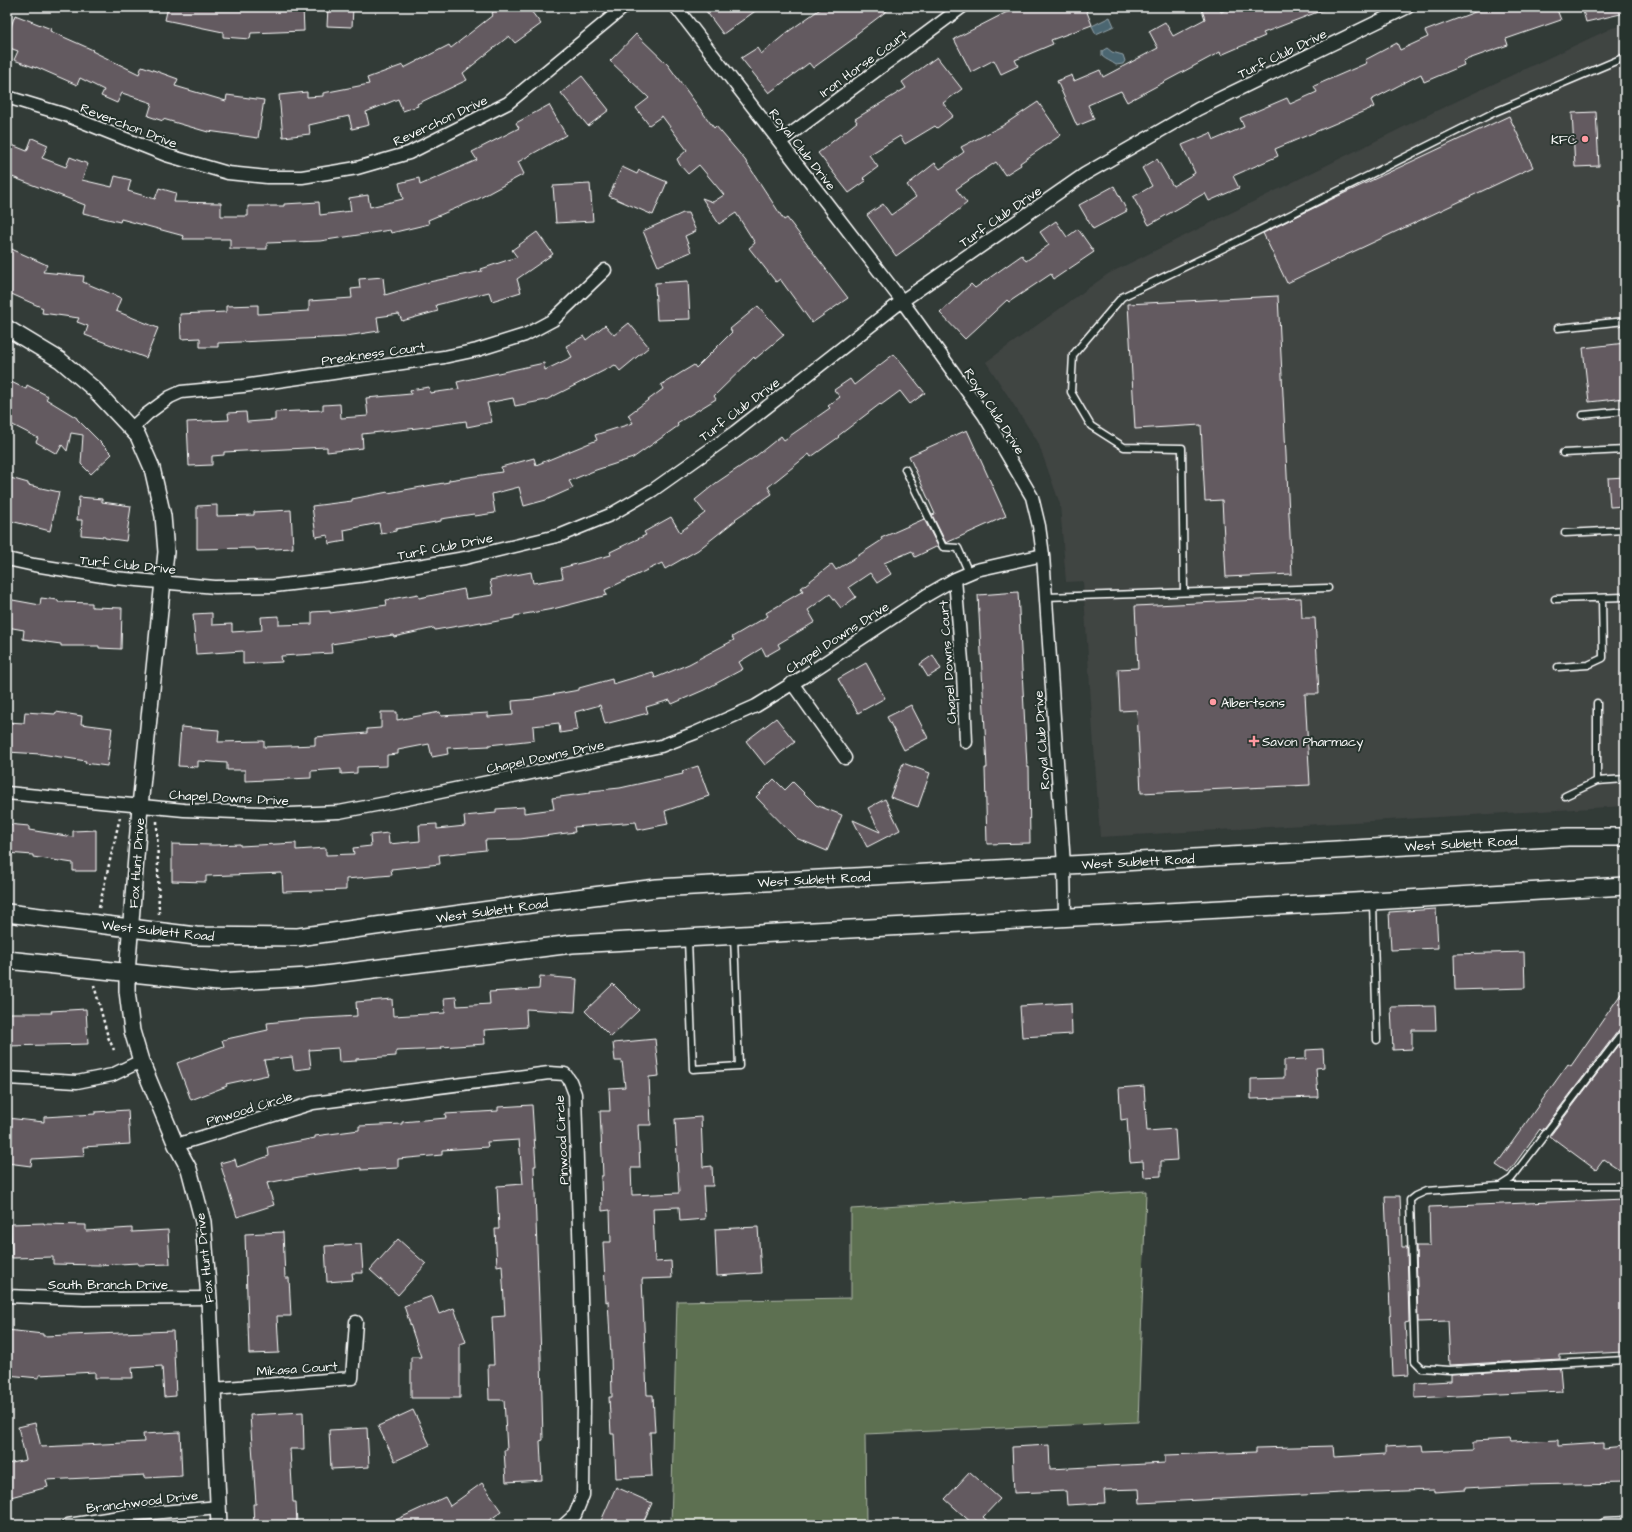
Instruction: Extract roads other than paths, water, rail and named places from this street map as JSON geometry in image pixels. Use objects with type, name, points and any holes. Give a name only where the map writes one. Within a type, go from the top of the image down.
[{"type":"main road","name":"West Sublett Road","points":[[7,913],[196,936],[298,937],[657,888],[1568,837],[1625,837]]},
{"type":"main road","points":[[7,960],[218,982],[309,977],[572,944],[1625,886]]},
{"type":"street","name":"Reverchon Drive","points":[[7,97],[63,114],[166,155],[228,173],[267,177],[302,177],[357,168],[409,153],[508,103],[624,7]]},
{"type":"street","name":"Royal Club Drive","points":[[676,7],[902,301],[984,415],[1032,497],[1039,526],[1042,555],[1064,865],[1065,917]]},
{"type":"street","name":"Iron Horse Court","points":[[780,142],[962,7]]},
{"type":"street","name":"Turf Club Drive","points":[[7,559],[114,578],[216,587],[274,586],[360,576],[465,558],[561,535],[610,516],[653,490],[735,432],[902,301],[1085,174],[1198,109],[1408,7]]},
{"type":"street","name":"Preakness Court","points":[[132,428],[147,414],[170,397],[181,392],[243,386],[444,357],[477,350],[525,335],[553,320],[605,270]]},
{"type":"street","name":"Fox Hunt Drive","points":[[7,328],[60,360],[94,389],[132,428],[138,436],[152,468],[163,516],[166,552],[140,806],[127,973],[127,991],[132,1031],[140,1061],[176,1145],[189,1169],[203,1222],[209,1298],[219,1525]]},
{"type":"street","name":"Chapel Downs Drive","points":[[7,793],[184,810],[289,814],[339,812],[661,746],[695,733],[756,706],[792,684],[926,595],[955,579],[976,570],[1042,555]]},
{"type":"street","name":"Chapel Downs Court","points":[[955,579],[963,673],[966,742]]},
{"type":"street","points":[[792,684],[845,758]]},
{"type":"street","points":[[7,1078],[77,1082],[112,1075],[140,1061]]},
{"type":"street","name":"Pinwood Circle","points":[[176,1145],[313,1103],[549,1072],[565,1074],[570,1080],[575,1094],[584,1398],[583,1495],[575,1515],[564,1525]]},
{"type":"street","name":"South Branch Drive","points":[[7,1296],[84,1299],[209,1298]]},
{"type":"street","name":"Mikasa Court","points":[[213,1389],[352,1378],[356,1322]]},
{"type":"street","name":"Branchwood Drive","points":[[68,1525],[138,1514],[218,1506]]},
{"type":"street","points":[[1605,1525],[1625,1524]]},
{"type":"lane","points":[[1184,592],[1182,448],[1124,448],[1091,426],[1071,392],[1073,355],[1122,296],[1226,247],[1495,112],[1625,57]]},
{"type":"lane","points":[[1558,328],[1625,320]]},
{"type":"lane","points":[[1583,415],[1625,412]]},
{"type":"lane","points":[[1563,453],[1625,450]]},
{"type":"lane","points":[[905,469],[942,547],[958,548],[969,573]]},
{"type":"lane","points":[[1565,533],[1625,530]]},
{"type":"lane","points":[[1045,596],[1328,588]]},
{"type":"lane","points":[[1554,600],[1625,597]]},
{"type":"lane","points":[[1558,667],[1588,665],[1603,658],[1602,598]]},
{"type":"lane","points":[[1597,703],[1597,781]]},
{"type":"lane","points":[[1565,796],[1597,781],[1625,779]]},
{"type":"lane","points":[[1373,901],[1377,1040]]},
{"type":"lane","points":[[688,938],[693,1069],[739,1066],[734,936]]},
{"type":"lane","points":[[1500,1186],[1511,1179],[1625,1030]]},
{"type":"lane","points":[[1625,1186],[1500,1186],[1426,1191],[1410,1200],[1415,1361],[1422,1368],[1449,1370],[1625,1360]]},
{"type":"water","points":[[1110,17],[1114,26],[1096,34],[1092,26]]},
{"type":"water","points":[[1107,48],[1112,52],[1123,55],[1125,61],[1123,64],[1116,65],[1102,56],[1102,51]]},
{"type":"place","name":"KFC","points":[[1585,139]]},
{"type":"place","name":"Albertsons","points":[[1213,702]]},
{"type":"place","name":"Savon Pharmacy","points":[[1254,741]]}]
